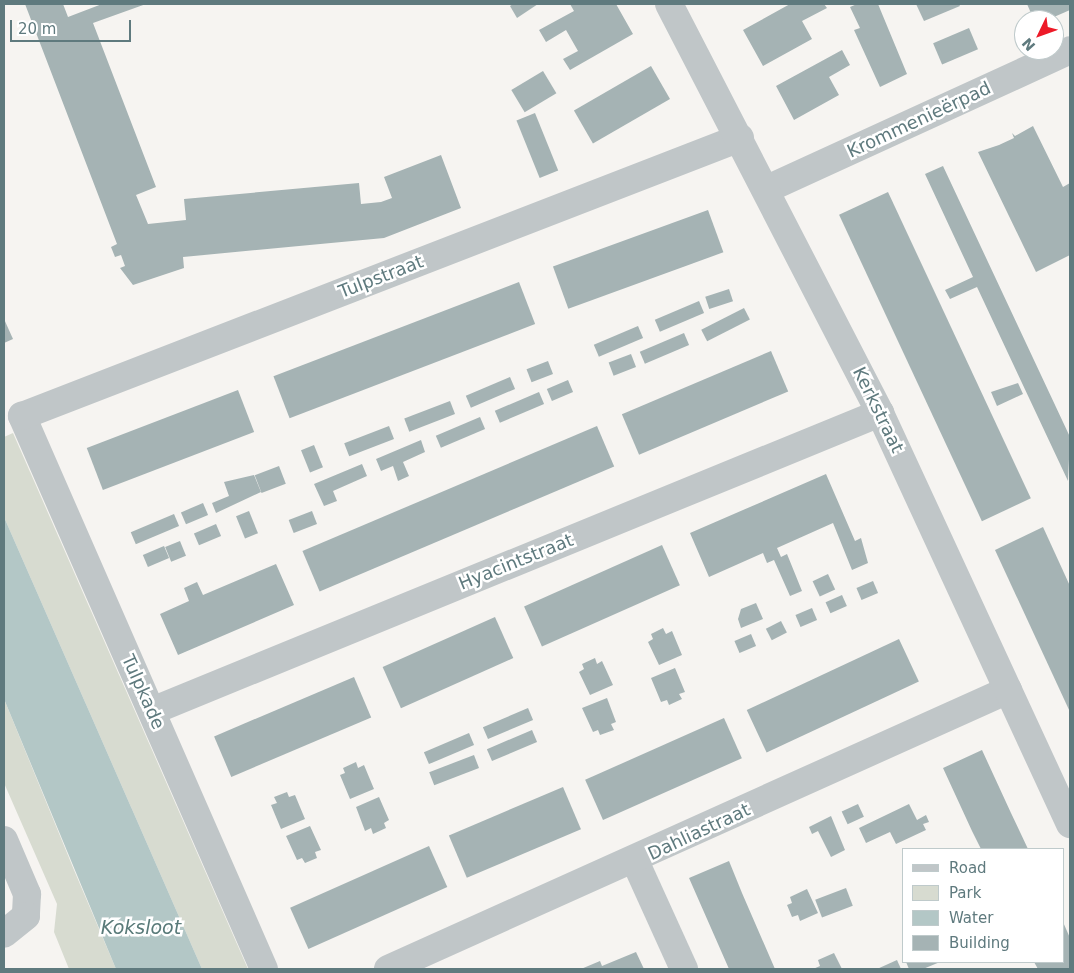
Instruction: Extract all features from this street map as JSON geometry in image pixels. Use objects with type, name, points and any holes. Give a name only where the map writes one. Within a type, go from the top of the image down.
[{"type":"street","name":"Kerkstraat","points":[[669,4],[767,189],[880,413],[1070,824]]},
{"type":"street","name":"Krommenieërpad","points":[[767,189],[1070,50]]},
{"type":"street","name":"Tulpstraat","points":[[22,416],[740,138]]},
{"type":"street","name":"Hyacintstraat","points":[[152,711],[880,413]]},
{"type":"street","name":"Tulpkade","points":[[22,416],[264,969]]},
{"type":"street","name":"Dahliastraat","points":[[388,969],[635,861],[1008,690]]},
{"type":"street","points":[[4,840],[27,894],[26,916],[4,934]]},
{"type":"street","points":[[635,861],[684,969]]},
{"type":"green space","points":[[13,433],[248,969],[202,969],[4,517],[4,437]]},
{"type":"green space","points":[[4,699],[116,969],[69,969],[54,932],[57,904],[4,783]]},
{"type":"water","name":"Koksloot","points":[[4,517],[202,969],[116,969],[4,699]]},
{"type":"building","points":[[25,4],[63,4],[68,17],[102,4],[146,4],[93,23],[156,187],[136,195],[148,224],[186,220],[184,199],[359,183],[361,204],[381,202],[392,198],[384,177],[441,155],[461,208],[384,238],[183,257],[184,268],[133,285],[120,268],[125,266],[121,255],[115,257],[111,247],[117,244]]},
{"type":"building","points":[[513,4],[538,4],[517,18],[510,6]]},
{"type":"building","points":[[570,4],[616,4],[633,34],[570,70],[563,59],[578,51],[566,30],[546,42],[539,30],[574,11]]},
{"type":"building","points":[[790,4],[824,4],[827,8],[802,21],[812,39],[763,66],[743,30]]},
{"type":"building","points":[[857,4],[878,4],[907,74],[880,87],[854,30],[860,28],[850,7]]},
{"type":"building","points":[[916,4],[959,4],[960,6],[924,21]]},
{"type":"building","points":[[1027,4],[1070,4],[1070,10],[1064,13],[1064,10],[1030,10]]},
{"type":"building","points":[[969,28],[978,49],[942,64],[933,43]]},
{"type":"building","points":[[842,50],[850,65],[829,77],[839,95],[794,120],[776,86]]},
{"type":"building","points":[[651,66],[670,99],[593,143],[574,110]]},
{"type":"building","points":[[543,71],[556,93],[525,112],[511,90]]},
{"type":"building","points":[[535,113],[558,170],[540,178],[516,120]]},
{"type":"building","points":[[1033,126],[1063,187],[1070,183],[1070,255],[1036,272],[978,152],[1014,138],[1012,133],[1015,136]]},
{"type":"building","points":[[943,166],[1070,437],[1068,481],[977,287],[950,299],[945,290],[973,277],[925,174]]},
{"type":"building","points":[[888,192],[1031,498],[982,521],[839,215]]},
{"type":"building","points":[[708,210],[723,252],[568,309],[553,266]]},
{"type":"building","points":[[519,282],[535,324],[290,418],[273,376]]},
{"type":"building","points":[[729,289],[733,301],[709,309],[705,297]]},
{"type":"building","points":[[699,301],[704,313],[660,332],[655,320]]},
{"type":"building","points":[[744,308],[750,320],[707,341],[701,330]]},
{"type":"building","points":[[4,319],[13,339],[4,343]]},
{"type":"building","points":[[638,326],[643,338],[599,357],[594,345]]},
{"type":"building","points":[[684,333],[689,345],[645,364],[640,352]]},
{"type":"building","points":[[771,351],[788,392],[639,455],[622,414]]},
{"type":"building","points":[[631,354],[636,367],[614,376],[609,363]]},
{"type":"building","points":[[548,361],[553,374],[532,382],[527,369]]},
{"type":"building","points":[[510,377],[515,389],[471,408],[466,396]]},
{"type":"building","points":[[568,380],[573,392],[552,401],[547,389]]},
{"type":"building","points":[[1018,383],[1023,394],[997,406],[991,392]]},
{"type":"building","points":[[238,390],[254,432],[103,490],[87,448]]},
{"type":"building","points":[[539,392],[544,404],[500,423],[495,411]]},
{"type":"building","points":[[450,401],[455,414],[409,432],[404,419]]},
{"type":"building","points":[[480,417],[485,429],[441,448],[436,436]]},
{"type":"building","points":[[389,426],[394,439],[349,456],[344,443]]},
{"type":"building","points":[[597,426],[614,467],[320,592],[302,551]]},
{"type":"building","points":[[421,440],[425,452],[403,462],[409,476],[398,481],[393,466],[381,471],[376,459]]},
{"type":"building","points":[[314,445],[323,467],[310,472],[301,450]]},
{"type":"building","points":[[362,464],[367,476],[333,491],[337,501],[324,506],[314,484]]},
{"type":"building","points":[[279,466],[286,484],[262,493],[255,475]]},
{"type":"building","points":[[826,474],[855,541],[861,538],[868,563],[852,570],[833,523],[777,548],[781,557],[787,554],[802,591],[790,596],[774,560],[767,563],[763,553],[709,577],[690,533]]},
{"type":"building","points":[[254,475],[261,492],[216,513],[212,503],[229,496],[224,482]]},
{"type":"building","points":[[203,503],[208,515],[186,524],[181,512]]},
{"type":"building","points":[[249,511],[258,533],[245,538],[236,516]]},
{"type":"building","points":[[312,511],[317,524],[294,533],[289,520]]},
{"type":"building","points":[[174,514],[179,526],[136,544],[131,532]]},
{"type":"building","points":[[216,524],[221,536],[199,545],[194,533]]},
{"type":"building","points":[[1043,527],[1070,586],[1070,712],[995,550]]},
{"type":"building","points":[[180,541],[186,556],[171,562],[165,547]]},
{"type":"building","points":[[662,545],[680,585],[542,647],[524,606]]},
{"type":"building","points":[[164,546],[169,558],[148,567],[143,555]]},
{"type":"building","points":[[276,564],[294,605],[178,655],[160,614],[189,601],[184,588],[197,582],[203,595]]},
{"type":"building","points":[[828,574],[835,589],[820,597],[813,581]]},
{"type":"building","points":[[873,581],[878,593],[862,600],[856,588]]},
{"type":"building","points":[[842,595],[847,606],[830,613],[826,602]]},
{"type":"building","points":[[756,603],[763,619],[741,628],[738,619],[741,609]]},
{"type":"building","points":[[812,608],[817,620],[801,627],[795,615]]},
{"type":"building","points":[[495,617],[513,658],[401,708],[383,667]]},
{"type":"building","points":[[781,621],[787,633],[772,640],[766,629]]},
{"type":"building","points":[[663,628],[666,634],[672,631],[682,655],[659,665],[648,642],[653,639],[651,634]]},
{"type":"building","points":[[751,634],[756,646],[740,653],[734,641]]},
{"type":"building","points":[[899,639],[919,682],[767,753],[747,710]]},
{"type":"building","points":[[595,658],[597,664],[602,661],[613,685],[590,695],[579,672],[584,669],[582,664]]},
{"type":"building","points":[[675,668],[685,692],[679,694],[682,699],[669,705],[667,700],[661,702],[651,678]]},
{"type":"building","points":[[354,677],[371,718],[231,777],[214,736]]},
{"type":"building","points":[[607,698],[616,722],[611,724],[614,730],[600,735],[598,730],[593,732],[582,708]]},
{"type":"building","points":[[528,708],[533,720],[488,739],[483,727]]},
{"type":"building","points":[[724,718],[742,758],[603,820],[585,780]]},
{"type":"building","points":[[532,730],[537,742],[492,761],[487,749]]},
{"type":"building","points":[[469,733],[474,745],[429,764],[424,752]]},
{"type":"building","points":[[982,750],[1028,848],[980,848],[943,768]]},
{"type":"building","points":[[474,755],[479,768],[434,785],[429,772]]},
{"type":"building","points":[[356,762],[358,768],[364,765],[374,789],[350,799],[340,775],[345,773],[343,768]]},
{"type":"building","points":[[563,787],[581,829],[467,878],[449,835]]},
{"type":"building","points":[[287,792],[289,797],[295,795],[305,819],[281,829],[271,805],[277,803],[274,797]]},
{"type":"building","points":[[379,797],[389,820],[384,823],[386,828],[373,834],[371,828],[365,831],[356,807]]},
{"type":"building","points":[[858,804],[864,817],[848,824],[842,812]]},
{"type":"building","points":[[909,804],[917,820],[926,815],[929,822],[923,824],[926,830],[896,844],[890,832],[866,843],[859,828]]},
{"type":"building","points":[[831,816],[845,850],[831,857],[818,831],[812,834],[809,827]]},
{"type":"building","points":[[310,826],[321,850],[315,852],[317,858],[305,863],[302,858],[297,860],[286,836]]},
{"type":"building","points":[[429,846],[447,887],[308,949],[290,908]]},
{"type":"building","points":[[729,861],[775,969],[729,969],[689,878]]},
{"type":"building","points":[[846,888],[853,906],[822,918],[815,900]]},
{"type":"building","points":[[807,889],[818,913],[800,921],[798,915],[792,917],[787,905],[792,903],[790,897]]},
{"type":"building","points":[[1064,924],[1070,938],[1070,969],[1038,969],[1035,963],[1064,963]]},
{"type":"building","points":[[636,952],[644,969],[581,969],[600,961],[602,966]]},
{"type":"building","points":[[834,953],[842,969],[813,969],[820,966],[818,960]]},
{"type":"building","points":[[897,960],[901,969],[877,969]]},
{"type":"building","points":[[906,963],[938,963],[923,969],[909,969]]}]
